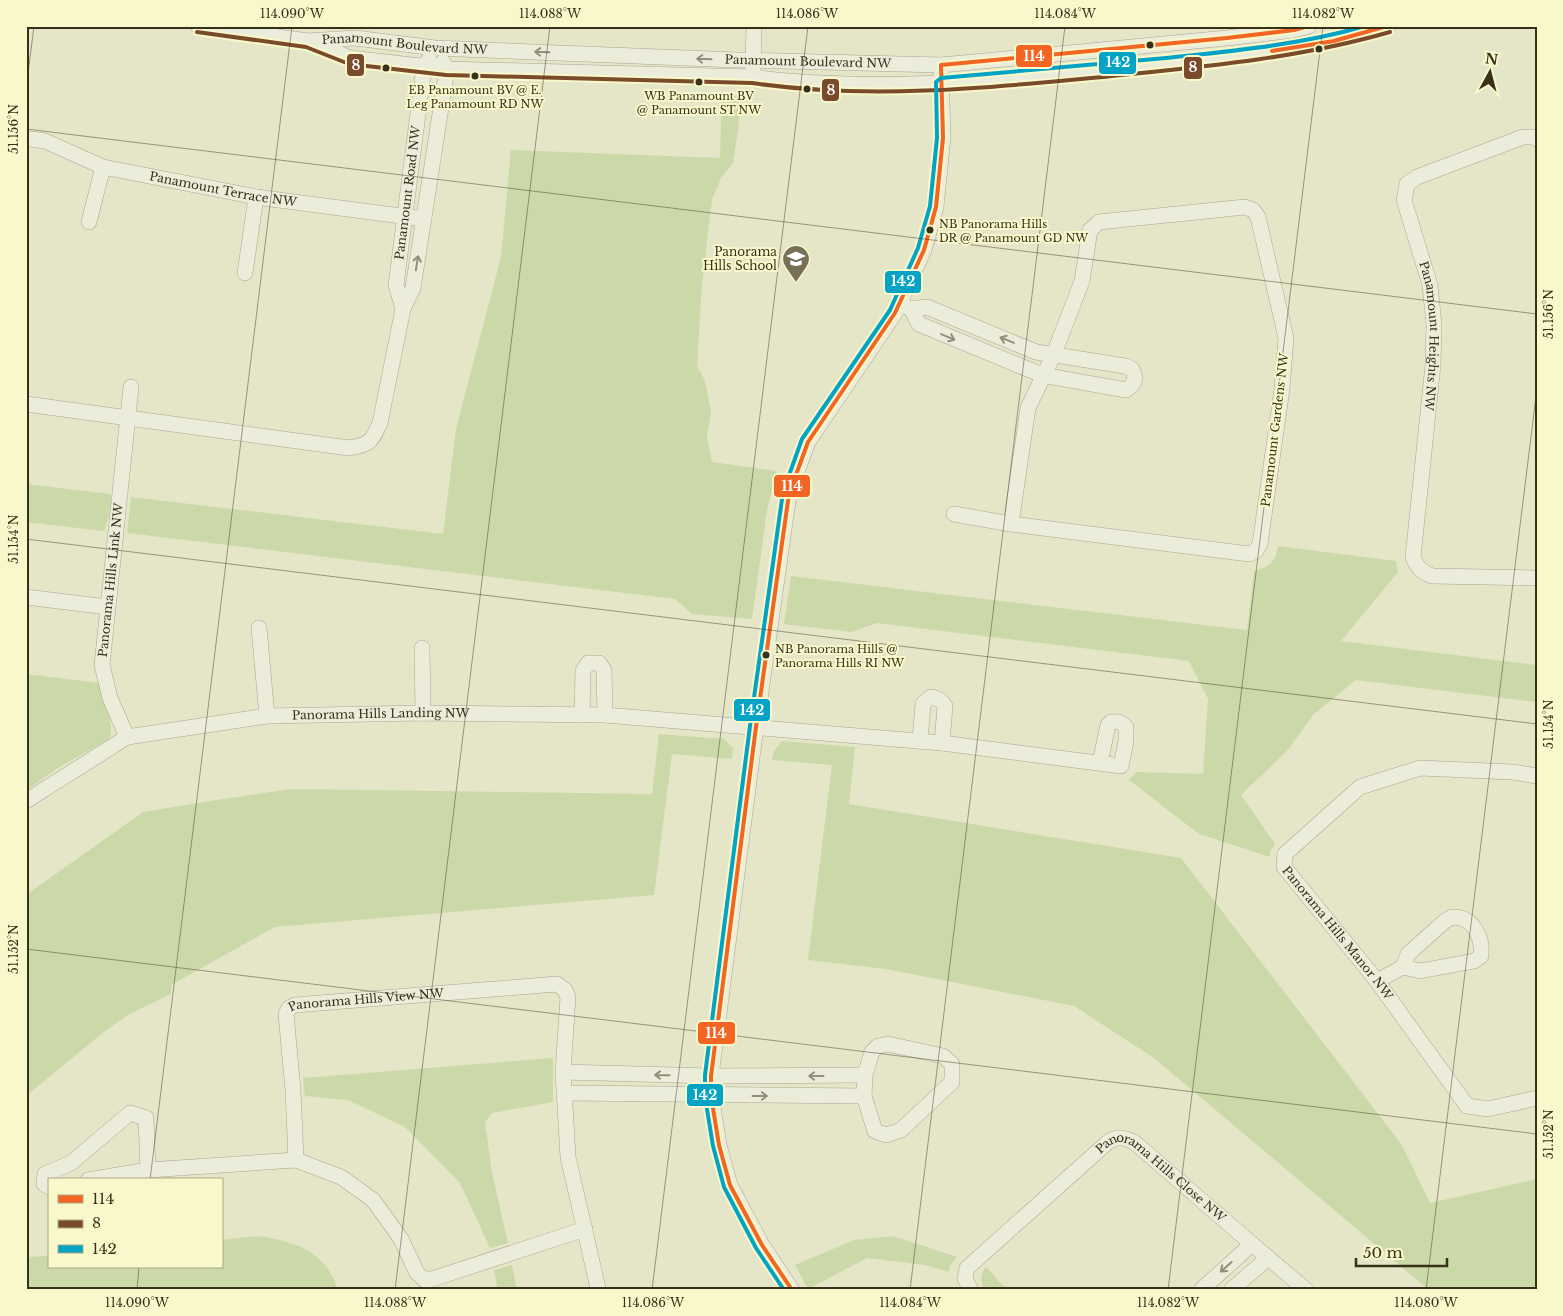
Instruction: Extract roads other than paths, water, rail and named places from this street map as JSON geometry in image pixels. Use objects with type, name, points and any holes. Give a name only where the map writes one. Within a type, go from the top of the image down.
[{"type":"street","name":"Panamount Boulevard NW","points":[[198,26],[308,41],[354,38],[435,48],[941,65],[1226,32],[1294,30],[1309,26]]},
{"type":"street","points":[[752,77],[754,26]]},
{"type":"street","name":"Panamount Boulevard NW","points":[[308,41],[350,58],[447,69],[752,77],[783,82],[886,85],[942,84],[1049,76],[1241,55],[1334,41],[1388,26]]},
{"type":"street","points":[[1241,55],[1246,30]]},
{"type":"street","points":[[1226,32],[1241,55]]},
{"type":"street","points":[[435,48],[447,69]]},
{"type":"street","name":"Panamount Road NW","points":[[403,309],[396,286],[424,67],[435,48]]},
{"type":"street","points":[[792,1290],[762,1245],[730,1185],[719,1145],[711,1096],[711,1076],[756,727],[789,494],[808,442],[870,352],[905,306],[936,207],[943,138],[941,65]]},
{"type":"street","name":"Panamount Road NW","points":[[26,404],[349,448],[362,446],[373,440],[380,423],[403,309],[413,288],[447,69]]},
{"type":"street","name":"Panamount Heights NW","points":[[1537,139],[1534,137],[1523,137],[1416,177],[1407,184],[1404,200],[1430,285],[1434,325],[1433,365],[1413,557],[1416,566],[1423,573],[1432,576],[1537,578]]},
{"type":"street","name":"Panamount Terrace NW","points":[[26,140],[31,139],[45,142],[104,167],[256,197],[424,219]]},
{"type":"street","points":[[89,222],[104,167]]},
{"type":"street","points":[[245,273],[256,197]]},
{"type":"street","name":"Panamount Gardens NW","points":[[1245,207],[1252,210],[1258,217],[1286,338],[1282,389],[1260,544],[1256,551],[1249,554],[1011,524],[1028,408],[1042,375],[1054,354],[1082,281],[1090,230],[1099,222],[1245,207]]},
{"type":"street","points":[[905,306],[927,307],[1036,352],[1125,366],[1132,369],[1136,377],[1134,385],[1126,390],[1042,375],[919,324],[905,306]]},
{"type":"street","name":"Panorama Hills Link NW","points":[[127,737],[110,698],[102,664],[131,387]]},
{"type":"street","points":[[954,514],[1011,524]]},
{"type":"street","points":[[26,597],[107,607]]},
{"type":"street","points":[[260,628],[267,716]]},
{"type":"street","points":[[422,648],[423,714]]},
{"type":"street","points":[[582,715],[583,671],[588,663],[599,663],[604,670],[605,715]]},
{"type":"street","points":[[920,741],[923,704],[931,697],[942,701],[945,706],[942,743]]},
{"type":"street","name":"Panorama Hills Landing NW","points":[[26,801],[127,737],[267,716],[423,714],[605,715],[942,743],[1100,763]]},
{"type":"street","name":"Panorama Hills Manor NW","points":[[1537,776],[1513,772],[1420,768],[1360,787],[1285,854],[1284,867],[1377,981],[1467,1106],[1488,1109],[1537,1098]]},
{"type":"street","points":[[1377,981],[1403,967],[1408,954],[1444,921],[1452,917],[1467,919],[1480,938],[1482,946],[1481,956],[1474,961],[1420,971],[1403,967]]},
{"type":"street","name":"Panorama Hills View NW","points":[[296,1160],[293,1090],[286,1014],[289,1008],[295,1005],[557,984],[565,990],[568,998],[563,1072],[568,1156],[598,1288]]},
{"type":"street","points":[[888,1044],[943,1056],[952,1064],[952,1082],[901,1130],[886,1136],[875,1131],[864,1096],[865,1076],[872,1052],[878,1046],[888,1044]]},
{"type":"street","points":[[563,1072],[711,1076],[865,1076]]},
{"type":"street","points":[[564,1093],[711,1096],[864,1096]]},
{"type":"street","points":[[48,1186],[44,1184],[45,1174],[71,1162],[130,1113],[146,1118],[148,1170]]},
{"type":"street","name":"Panorama Hills Close NW","points":[[971,1290],[965,1279],[967,1268],[1108,1142],[1117,1137],[1126,1138],[1134,1142],[1306,1290]]},
{"type":"street","points":[[100,1178],[148,1170],[296,1160],[340,1177],[373,1200],[402,1239],[417,1273],[426,1281],[585,1229]]},
{"type":"street","points":[[1201,1290],[1252,1244]]},
{"type":"street","points":[[1231,1290],[1268,1258]]},
{"type":"place","name":"EB Panamount BV @ E. Leg Panamount RD NW","points":[[475,76]]},
{"type":"place","name":"WB Panamount BV @ Panamount ST NW","points":[[699,82]]},
{"type":"place","name":"NB Panorama Hills DR @ Panamount GD NW","points":[[930,230]]},
{"type":"place","name":"Panorama Hills School","points":[[796,283]]},
{"type":"place","name":"NB Panorama Hills @ Panorama Hills RI NW","points":[[766,655]]}]
